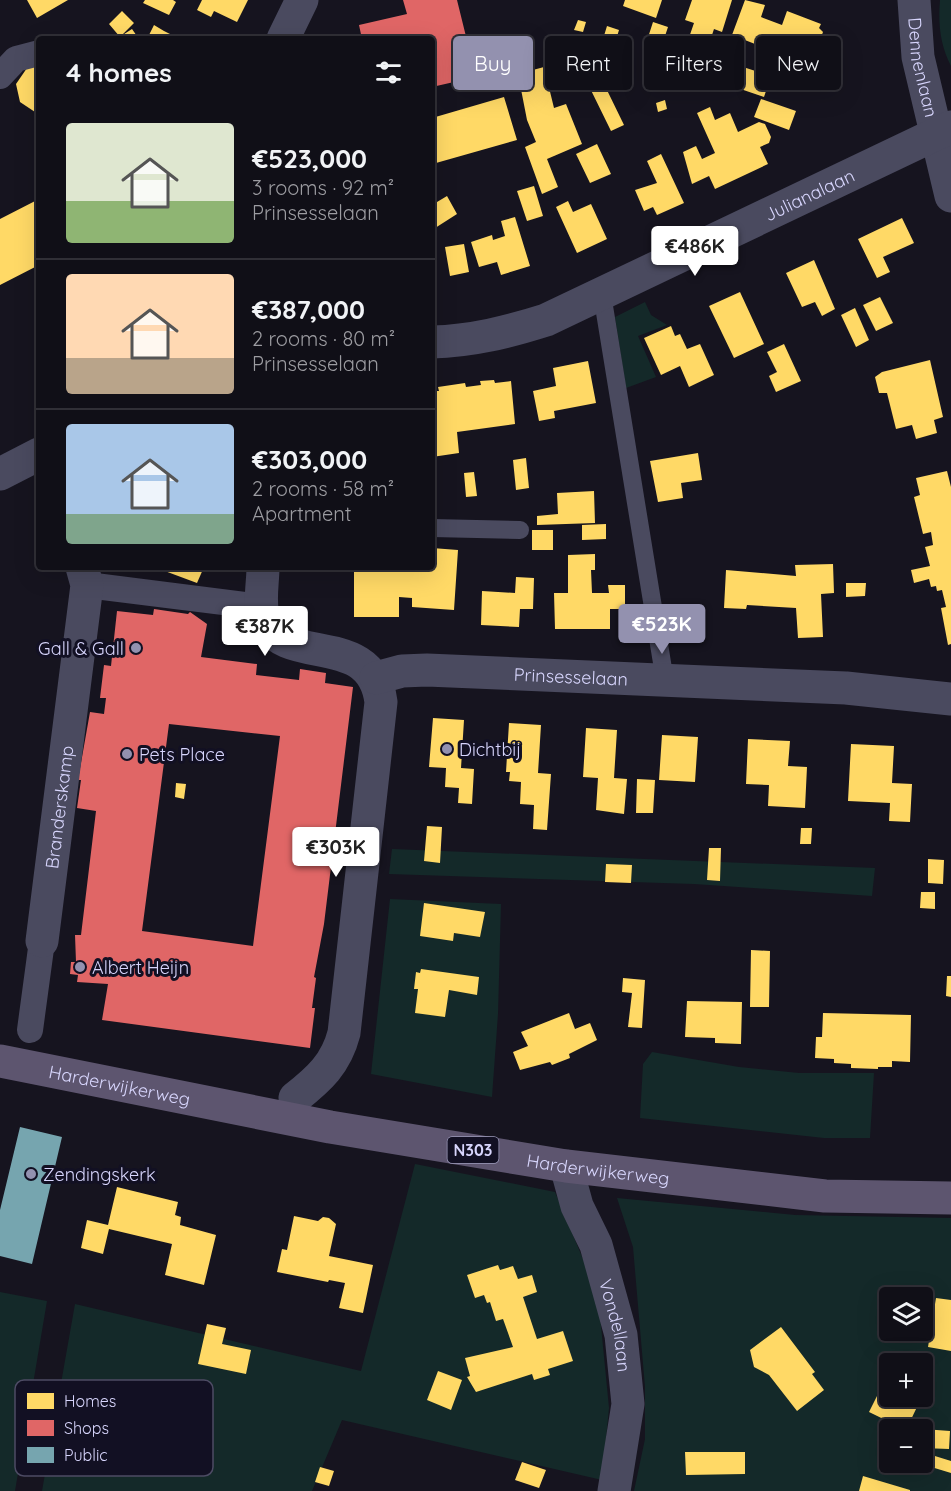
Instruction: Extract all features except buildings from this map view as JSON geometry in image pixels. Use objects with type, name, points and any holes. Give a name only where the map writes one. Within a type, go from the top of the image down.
[{"type":"main road","name":"Harderwijkerweg","points":[[0,1044],[586,1149],[827,1176],[951,1177]]},
{"type":"main road","name":"Harderwijkerweg","points":[[0,1061],[330,1127],[566,1166],[825,1196],[951,1198]]},
{"type":"street","points":[[284,36],[302,0]]},
{"type":"street","name":"Dennenlaan","points":[[909,1],[918,57],[944,130],[951,196]]},
{"type":"street","points":[[0,76],[16,59],[36,54]]},
{"type":"street","name":"Julianalaan","points":[[435,342],[459,341],[500,334],[546,320],[944,130]]},
{"type":"street","points":[[0,474],[36,464]]},
{"type":"street","points":[[263,570],[262,607],[265,621],[273,633],[284,639],[350,658],[366,667],[376,678],[381,715],[344,1033],[336,1058],[330,1068],[295,1098]]},
{"type":"street","name":"Branderskamp","points":[[30,1030],[85,576],[262,607]]},
{"type":"street","name":"Prinsesselaan","points":[[376,678],[402,671],[427,670],[846,688],[951,699]]},
{"type":"street","name":"Vondellaan","points":[[566,1166],[577,1206],[596,1245],[621,1335],[628,1404],[614,1491]]},
{"type":"lane","points":[[602,294],[664,681]]},
{"type":"lane","points":[[435,528],[520,530]]},
{"type":"green space","points":[[940,0],[951,0],[951,66],[944,50],[941,34]]},
{"type":"green space","points":[[645,302],[651,315],[667,325],[638,336],[656,377],[626,388],[615,317]]},
{"type":"green space","points":[[392,849],[875,868],[872,896],[694,884],[389,874]]},
{"type":"green space","points":[[390,899],[501,904],[498,1014],[492,1097],[371,1074]]},
{"type":"green space","points":[[652,1052],[739,1067],[799,1073],[874,1073],[870,1138],[824,1138],[640,1118],[643,1064]]},
{"type":"green space","points":[[415,1164],[555,1192],[598,1295],[609,1408],[602,1480],[342,1420],[312,1491],[42,1491],[45,1476],[213,1476],[213,1380],[62,1380],[75,1304],[361,1371]]},
{"type":"green space","points":[[617,1198],[795,1215],[951,1218],[951,1491],[634,1491],[645,1439],[645,1387],[633,1247]]},
{"type":"green space","points":[[0,1292],[47,1301],[34,1380],[15,1380],[15,1476],[18,1476],[15,1491],[0,1491]]},
{"type":"place","name":"Gall & Gall","points":[[136,648]]},
{"type":"place","name":"Dichtbij","points":[[447,749]]},
{"type":"place","name":"Pets Place","points":[[127,754]]},
{"type":"place","name":"Albert Heijn","points":[[80,967]]},
{"type":"place","name":"Zendingskerk","points":[[31,1174]]}]
